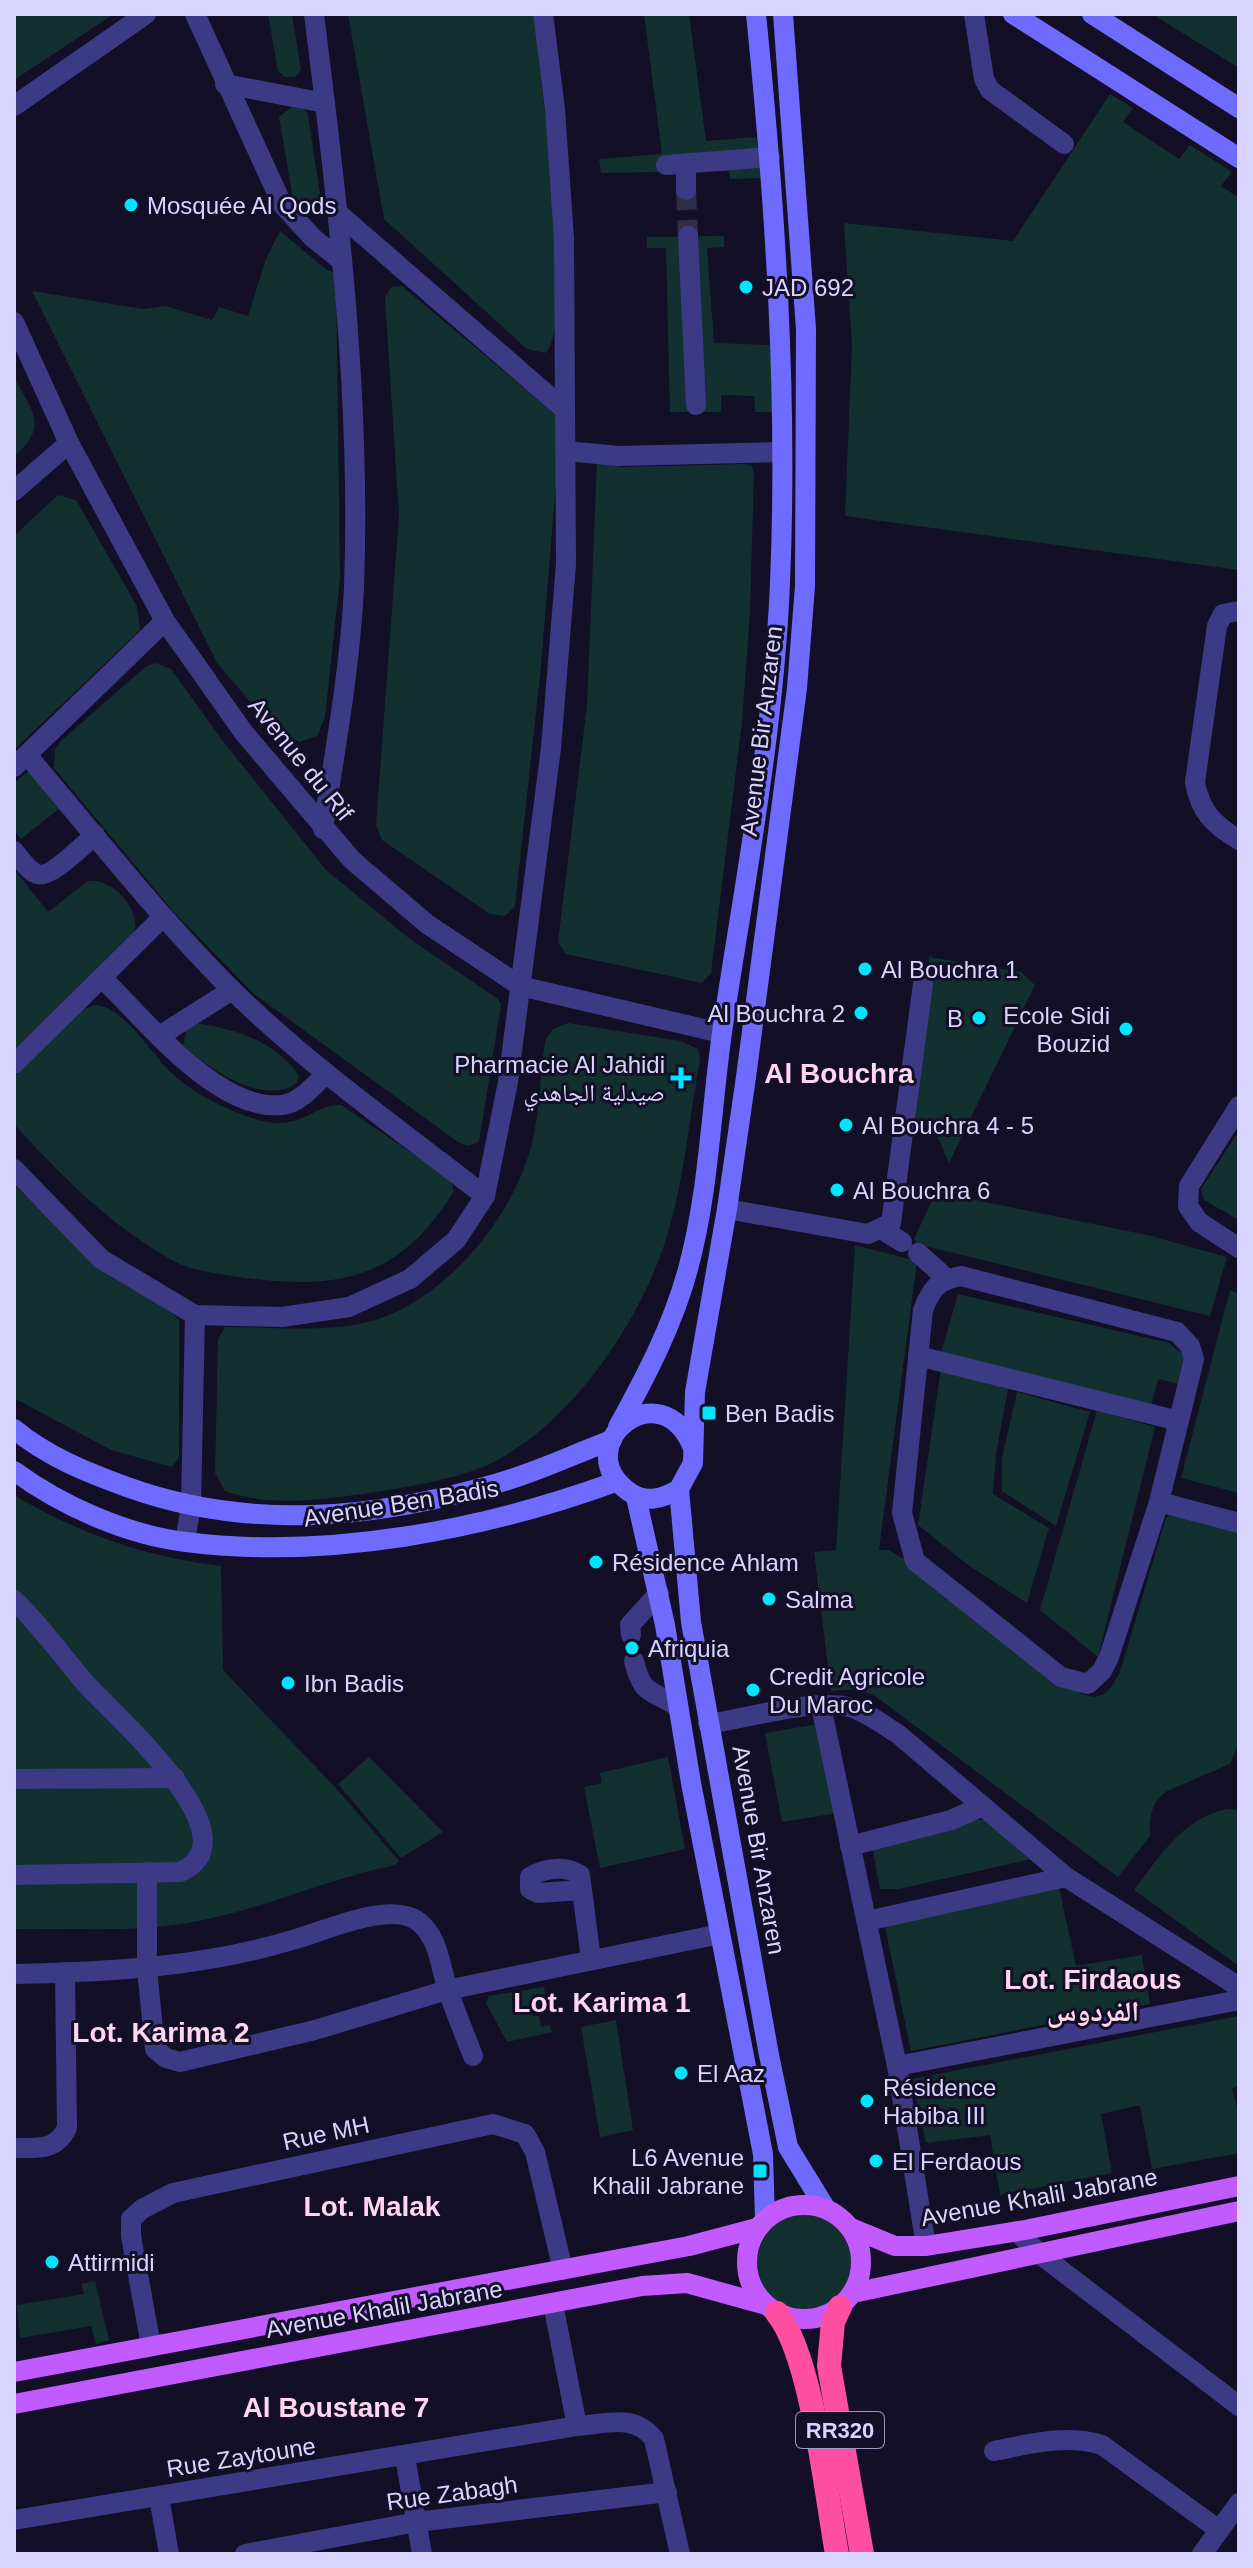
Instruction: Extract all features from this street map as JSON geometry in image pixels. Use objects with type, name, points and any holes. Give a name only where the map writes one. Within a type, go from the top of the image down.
[{"type":"highway","name":"RR320","points":[[846,2300],[833,2322],[829,2366],[862,2554]]},
{"type":"highway","name":"RR320","points":[[770,2309],[788,2326],[803,2369],[837,2554]]},
{"type":"main road","name":"Avenue Bir Anzaren","points":[[615,1482],[607,1461],[614,1435],[668,1328],[688,1270],[701,1209],[721,1033],[772,682],[780,585],[782,452],[770,157],[756,14]]},
{"type":"main road","name":"Avenue Bir Anzaren","points":[[783,14],[806,329],[805,586],[797,688],[727,1209],[702,1336],[689,1477],[679,1489],[691,1622],[788,2147],[826,2209]]},
{"type":"main road","points":[[1013,14],[1239,158]]},
{"type":"main road","points":[[1092,14],[1239,108]]},
{"type":"main road","points":[[614,1435],[629,1419],[644,1414],[661,1414],[676,1421],[687,1433],[693,1448]]},
{"type":"main road","name":"Avenue Ben Badis","points":[[14,1429],[45,1453],[90,1473],[191,1505],[287,1518],[416,1505],[500,1483],[614,1435]]},
{"type":"main road","name":"Avenue Ben Badis","points":[[14,1471],[71,1505],[132,1528],[185,1542],[302,1546],[378,1538],[496,1517],[615,1482]]},
{"type":"main road","points":[[615,1482],[636,1497],[651,1500],[679,1489]]},
{"type":"main road","name":"RR320","points":[[636,1497],[659,1593],[763,2154],[761,2223],[747,2247],[746,2262],[754,2292],[770,2309]]},
{"type":"main road","name":"Avenue Khalil Jabrane","points":[[851,2228],[895,2246],[926,2246],[1239,2186]]},
{"type":"main road","points":[[761,2223],[789,2206],[808,2205],[826,2209],[851,2228]]},
{"type":"main road","points":[[770,2309],[796,2319],[816,2319],[846,2300],[1239,2211]]},
{"type":"main road","name":"Avenue Khalil Jabrane","points":[[14,2372],[689,2246],[761,2223]]},
{"type":"main road","name":"RR320","points":[[846,2300],[862,2263],[851,2228]]},
{"type":"main road","name":"Avenue Khalil Jabrane","points":[[14,2404],[642,2286],[687,2283],[770,2309]]},
{"type":"street","points":[[14,106],[146,14]]},
{"type":"street","points":[[195,14],[282,204],[313,238],[342,261]]},
{"type":"street","points":[[314,14],[339,214],[354,451],[354,590],[323,829]]},
{"type":"street","points":[[14,1169],[101,1259],[195,1315],[282,1317],[349,1307],[410,1279],[456,1240],[485,1196],[508,1082],[551,748],[566,564],[564,239],[555,109],[543,14]]},
{"type":"street","points":[[974,14],[984,79],[990,90],[1064,144]]},
{"type":"street","points":[[225,84],[325,103]]},
{"type":"street","points":[[686,190],[676,164],[770,157]]},
{"type":"street","points":[[339,214],[565,410]]},
{"type":"street","points":[[688,236],[696,405]]},
{"type":"street","name":"Avenue du Rif","points":[[14,322],[69,443],[165,621],[244,733],[352,860],[427,924],[520,986],[721,1033]]},
{"type":"street","points":[[14,491],[69,443]]},
{"type":"street","points":[[566,451],[619,456],[782,452]]},
{"type":"street","points":[[1239,611],[1223,614],[1217,626],[1195,782],[1198,803],[1206,816],[1239,840]]},
{"type":"street","points":[[165,621],[21,761],[95,835],[163,917],[232,990],[326,1074],[485,1196]]},
{"type":"street","points":[[14,851],[33,873],[41,875],[51,872],[95,835]]},
{"type":"street","points":[[14,1064],[163,917]]},
{"type":"street","points":[[102,978],[200,1073],[229,1093],[254,1103],[282,1105],[297,1101],[326,1074]]},
{"type":"street","points":[[727,1209],[868,1234],[883,1230],[891,1223],[923,984]]},
{"type":"street","points":[[161,1035],[232,990]]},
{"type":"street","points":[[1239,1106],[1189,1186],[1188,1206],[1199,1222],[1239,1248]]},
{"type":"street","points":[[883,1230],[910,1247],[946,1278]]},
{"type":"street","points":[[961,1276],[1177,1332],[1190,1346],[1194,1359],[1159,1502],[1102,1671],[1088,1684],[1061,1677],[915,1561],[902,1513],[918,1356],[923,1310],[931,1289],[946,1278],[961,1276]]},
{"type":"street","points":[[185,1542],[191,1505],[195,1315]]},
{"type":"street","points":[[918,1356],[1179,1421]]},
{"type":"street","points":[[1159,1502],[1239,1523]]},
{"type":"street","points":[[631,1635],[635,1618],[659,1593]]},
{"type":"street","points":[[14,1600],[85,1683],[175,1778],[198,1815],[203,1835],[199,1855],[190,1868],[180,1872],[14,1875]]},
{"type":"street","points":[[634,1661],[639,1683],[646,1692],[678,1707]]},
{"type":"street","points":[[821,1706],[897,2066],[926,2246]]},
{"type":"street","points":[[708,1724],[821,1706],[850,1708],[873,1718],[898,1734],[1066,1877],[1239,1987]]},
{"type":"street","points":[[14,1779],[175,1778]]},
{"type":"street","points":[[850,1846],[951,1820],[983,1806]]},
{"type":"street","points":[[147,1872],[147,1969],[155,2049],[166,2058],[180,2062],[315,2030],[447,1990],[720,1934]]},
{"type":"street","points":[[867,1921],[1066,1877]]},
{"type":"street","points":[[582,1890],[591,1959]]},
{"type":"street","points":[[14,1974],[147,1969],[237,1957],[376,1915],[401,1913],[418,1922],[435,1942],[447,1990],[473,2056]]},
{"type":"street","points":[[14,2148],[47,2148],[61,2141],[67,2128],[65,1972]]},
{"type":"street","points":[[897,2066],[1239,2000]]},
{"type":"street","name":"Rue MH","points":[[151,2346],[131,2236],[131,2219],[142,2209],[173,2193],[493,2124],[525,2134],[535,2152],[563,2270]]},
{"type":"street","points":[[1016,2231],[1041,2255],[1239,2406]]},
{"type":"street","points":[[553,2304],[577,2426]]},
{"type":"street","name":"Rue Zaytoune","points":[[14,2520],[577,2426],[630,2421],[645,2427],[654,2439],[667,2492]]},
{"type":"street","points":[[994,2451],[1053,2440],[1081,2439],[1102,2445],[1219,2530]]},
{"type":"street","points":[[405,2457],[422,2554]]},
{"type":"street","points":[[667,2492],[680,2554]]},
{"type":"street","name":"Rue Zabagh","points":[[245,2554],[417,2522],[667,2492]]},
{"type":"street","points":[[159,2497],[169,2554]]},
{"type":"street","points":[[1202,2554],[1239,2503]]},
{"type":"green space","points":[[14,14],[114,14],[14,80]]},
{"type":"green space","points":[[268,14],[292,14],[301,70],[295,77],[285,77],[278,71]]},
{"type":"green space","points":[[348,14],[533,14],[548,137],[556,249],[554,334],[545,353],[527,349],[384,219]]},
{"type":"green space","points":[[644,14],[689,14],[706,141],[756,137],[765,178],[730,179],[729,171],[601,173],[599,159],[662,154]]},
{"type":"green space","points":[[1152,14],[1239,14],[1239,68]]},
{"type":"green space","points":[[1110,94],[1133,108],[1123,122],[1179,159],[1190,145],[1232,172],[1221,186],[1239,198],[1239,570],[845,516],[852,345],[844,223],[1013,241]]},
{"type":"green space","points":[[291,107],[304,109],[308,115],[320,194],[318,210],[313,215],[306,215],[294,205],[279,117]]},
{"type":"green space","points":[[280,231],[327,270],[336,273],[340,577],[325,717],[317,736],[300,742],[272,727],[217,663],[32,291],[143,309],[166,306],[212,320],[219,307],[248,316],[266,259]]},
{"type":"green space","points":[[724,236],[724,247],[707,248],[714,343],[773,345],[773,412],[755,412],[754,396],[721,395],[721,412],[670,412],[666,248],[647,248],[647,237]]},
{"type":"green space","points":[[402,286],[558,418],[560,433],[541,666],[515,906],[505,916],[490,914],[382,840],[376,824],[399,516],[385,298],[391,287]]},
{"type":"green space","points":[[14,376],[31,410],[35,427],[25,446],[14,457]]},
{"type":"green space","points":[[597,462],[622,467],[745,464],[751,465],[754,473],[750,612],[742,722],[711,973],[702,983],[566,954],[558,942],[587,705]]},
{"type":"green space","points":[[58,495],[76,500],[137,606],[140,630],[14,750],[14,536]]},
{"type":"green space","points":[[155,663],[171,669],[222,740],[326,870],[410,939],[498,999],[501,1005],[479,1142],[467,1146],[458,1142],[254,994],[173,911],[54,768],[55,749],[61,741],[145,667]]},
{"type":"green space","points":[[29,771],[60,808],[21,839],[14,830],[14,783]]},
{"type":"green space","points":[[14,869],[48,912],[88,881],[106,884],[127,901],[136,926],[133,933],[14,1050]]},
{"type":"green space","points":[[929,957],[1021,972],[1035,985],[949,1163],[936,1133],[913,1115]]},
{"type":"green space","points":[[95,1005],[117,1014],[167,1069],[215,1103],[273,1123],[285,1123],[341,1105],[450,1179],[454,1191],[434,1220],[391,1259],[340,1279],[312,1282],[246,1278],[198,1270],[170,1259],[106,1215],[14,1124],[14,1077],[82,1010]]},
{"type":"green space","points":[[194,1023],[224,1028],[266,1045],[290,1064],[299,1076],[297,1083],[268,1091],[222,1074],[183,1045],[187,1027]]},
{"type":"green space","points":[[568,1023],[681,1041],[698,1049],[700,1059],[670,1226],[644,1294],[603,1362],[551,1421],[492,1463],[468,1472],[407,1487],[322,1499],[282,1501],[225,1491],[215,1473],[218,1339],[225,1327],[310,1328],[359,1324],[389,1315],[444,1280],[468,1257],[508,1202],[522,1172],[535,1131],[545,1041],[553,1029]]},
{"type":"green space","points":[[1239,1131],[1239,1220],[1204,1200],[1201,1189]]},
{"type":"green space","points":[[14,1185],[109,1276],[167,1308],[179,1320],[179,1457],[172,1467],[111,1450],[14,1398]]},
{"type":"green space","points":[[936,1192],[1147,1235],[1227,1257],[1210,1316],[917,1244],[914,1239]]},
{"type":"green space","points":[[855,1245],[917,1261],[879,1550],[889,1550],[910,1563],[1065,1685],[1097,1696],[1108,1690],[1120,1672],[1166,1518],[1170,1515],[1239,1528],[1239,1743],[1230,1764],[1160,1797],[1152,1812],[1150,1836],[1118,1877],[875,1696],[858,1689],[831,1691],[814,1552],[836,1550]]},
{"type":"green space","points":[[1230,1290],[1239,1294],[1239,1493],[1181,1478]]},
{"type":"green space","points":[[958,1294],[1169,1343],[1186,1357],[1179,1384],[1158,1379],[1151,1407],[941,1353]]},
{"type":"green space","points":[[941,1369],[1008,1389],[996,1454],[993,1494],[1049,1528],[1027,1603],[968,1565],[918,1525]]},
{"type":"green space","points":[[1017,1392],[1090,1412],[1056,1526],[1002,1491],[1002,1458]]},
{"type":"green space","points":[[1097,1410],[1155,1427],[1098,1657],[1040,1610]]},
{"type":"green space","points":[[14,1495],[63,1521],[114,1542],[166,1557],[221,1566],[223,1670],[335,1787],[399,1861],[395,1865],[346,1877],[249,1909],[199,1921],[130,1929],[14,1929]]},
{"type":"green space","points":[[818,1724],[838,1813],[782,1822],[765,1733]]},
{"type":"green space","points":[[369,1757],[443,1832],[401,1858],[338,1784]]},
{"type":"green space","points":[[668,1757],[685,1849],[600,1868],[584,1787],[602,1783],[600,1773]]},
{"type":"green space","points":[[1227,1809],[1239,1810],[1239,1966],[1134,1890],[1163,1852],[1185,1830],[1211,1814]]},
{"type":"green space","points":[[974,1820],[986,1820],[1036,1858],[899,1889],[880,1889],[872,1847]]},
{"type":"green space","points":[[1059,1887],[1076,1966],[1142,1955],[1150,2004],[911,2051],[884,1922]]},
{"type":"green space","points":[[544,1987],[546,2000],[532,2002],[533,2016],[539,2016],[541,2027],[550,2025],[552,2032],[507,2042],[486,2003],[489,1996]]},
{"type":"green space","points":[[1239,2016],[1239,2086],[1232,2088],[1239,2115],[1239,2153],[1152,2169],[1140,2106],[1135,2106],[1101,2114],[1112,2173],[1000,2195],[990,2135],[926,2143],[912,2079]]},
{"type":"green space","points":[[616,2020],[633,2130],[600,2137],[581,2027]]},
{"type":"green space","points":[[804,2215],[822,2218],[837,2229],[848,2244],[851,2262],[848,2280],[837,2295],[822,2306],[804,2309],[786,2306],[771,2295],[760,2280],[757,2262],[760,2244],[771,2229],[786,2218]]},
{"type":"green space","points":[[95,2281],[109,2340],[96,2344],[91,2326],[20,2338],[17,2305],[84,2294],[81,2284]]},
{"type":"tunnel","points":[[686,190],[688,236]]},
{"type":"place","name":"Mosquée Al Qods","points":[[131,205]]},
{"type":"place","name":"JAD 692","points":[[746,287]]},
{"type":"place","name":"Al Bouchra 1","points":[[865,969]]},
{"type":"place","name":"Al Bouchra 2","points":[[861,1013]]},
{"type":"place","name":"B","points":[[979,1018]]},
{"type":"place","name":"Ecole Sidi Bouzid","points":[[1126,1029]]},
{"type":"place","name":"Pharmacie Al Jahidi صيدلية الجاهدي","points":[[681,1078]]},
{"type":"place","name":"Al Bouchra 4 - 5","points":[[846,1125]]},
{"type":"place","name":"Al Bouchra 6","points":[[837,1190]]},
{"type":"place","name":"Ben Badis","points":[[709,1413]]},
{"type":"place","name":"Résidence Ahlam","points":[[596,1562]]},
{"type":"place","name":"Salma","points":[[769,1599]]},
{"type":"place","name":"Afriquia","points":[[632,1648]]},
{"type":"place","name":"Ibn Badis","points":[[288,1683]]},
{"type":"place","name":"Credit Agricole Du Maroc","points":[[753,1690]]},
{"type":"place","name":"El Aaz","points":[[681,2073]]},
{"type":"place","name":"Résidence Habiba III","points":[[867,2101]]},
{"type":"place","name":"El Ferdaous","points":[[876,2161]]},
{"type":"place","name":"L6 Avenue Khalil Jabrane","points":[[760,2171]]},
{"type":"place","name":"Attirmidi","points":[[52,2262]]},
{"type":"district","name":"Al Bouchra","points":[[839,1073]]},
{"type":"district","name":"Lot. Firdaous الفردوس","points":[[1093,1995]]},
{"type":"district","name":"Lot. Karima 1","points":[[602,2002]]},
{"type":"district","name":"Lot. Karima 2","points":[[161,2032]]},
{"type":"district","name":"Lot. Malak","points":[[372,2206]]},
{"type":"district","name":"Al Boustane 7","points":[[336,2407]]}]
